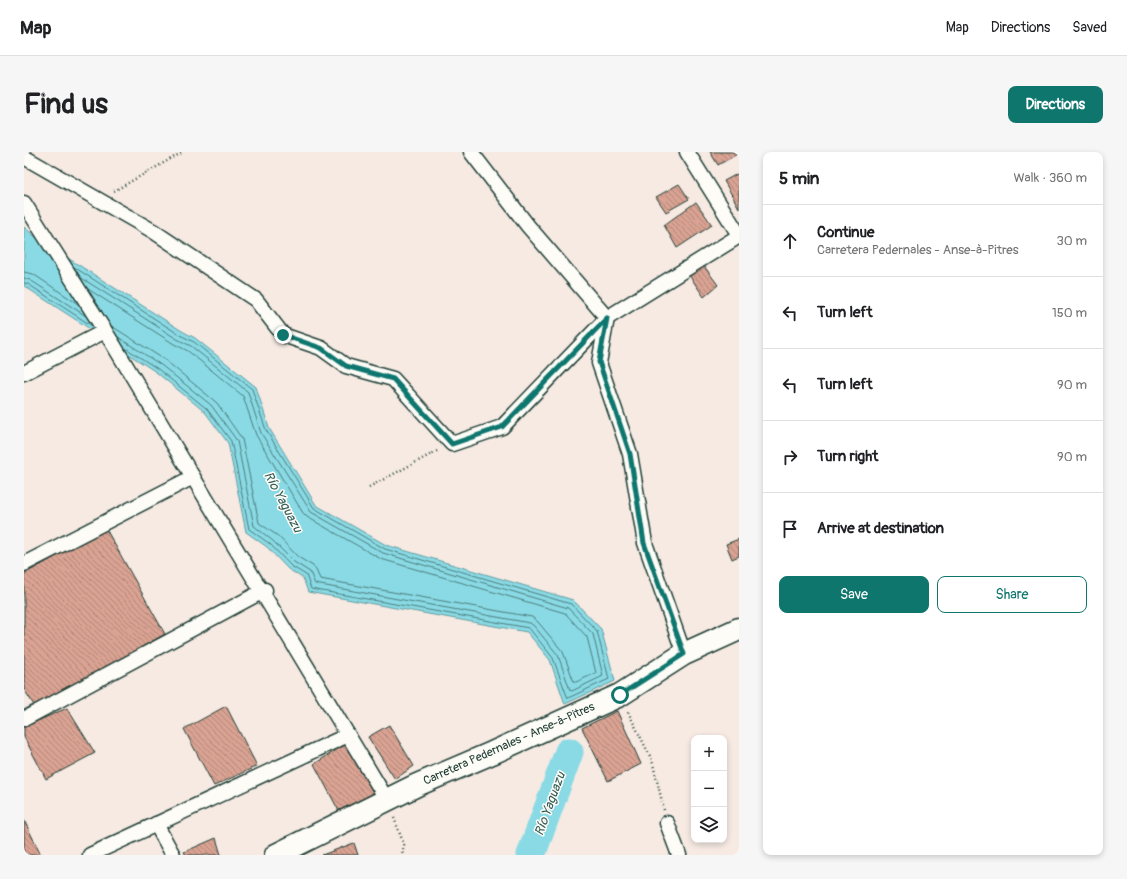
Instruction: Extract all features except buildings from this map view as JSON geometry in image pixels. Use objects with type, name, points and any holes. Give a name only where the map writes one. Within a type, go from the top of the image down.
[{"type":"main road","name":"Carretera Pedernales - Anse-à-Pitres","points":[[276,855],[417,785],[620,695],[684,654],[739,629]]},
{"type":"street","points":[[471,152],[528,226],[607,318]]},
{"type":"street","points":[[24,157],[153,231],[256,300],[283,335],[321,348],[346,366],[393,379],[452,444],[502,427],[607,318],[739,236],[687,152]]},
{"type":"street","points":[[24,203],[105,331],[387,800]]},
{"type":"street","points":[[607,318],[599,362],[630,454],[644,543],[684,654]]},
{"type":"street","points":[[24,373],[105,331]]},
{"type":"street","points":[[24,564],[193,477]]},
{"type":"street","points":[[24,719],[265,590]]},
{"type":"street","points":[[90,855],[348,735]]},
{"type":"street","points":[[667,823],[679,855]]},
{"type":"street","points":[[156,824],[173,855]]},
{"type":"path","points":[[99,200],[183,152]]},
{"type":"path","points":[[369,486],[452,444]]},
{"type":"path","points":[[620,695],[652,760],[667,823]]},
{"type":"path","points":[[387,800],[404,845],[402,855]]},
{"type":"water","points":[[24,227],[38,239],[195,338],[256,387],[269,428],[316,505],[386,545],[573,600],[601,629],[615,681],[565,704],[550,660],[527,632],[308,592],[303,578],[288,569],[267,547],[246,532],[228,443],[205,412],[156,372],[24,286]]},
{"type":"waterway","name":"Río Yaguazu","points":[[531,855],[569,752]]},
{"type":"route","points":[[283,335],[321,348],[346,366],[393,379],[452,444],[502,427],[607,318],[599,362],[630,454],[644,543],[684,654],[620,695]]}]
